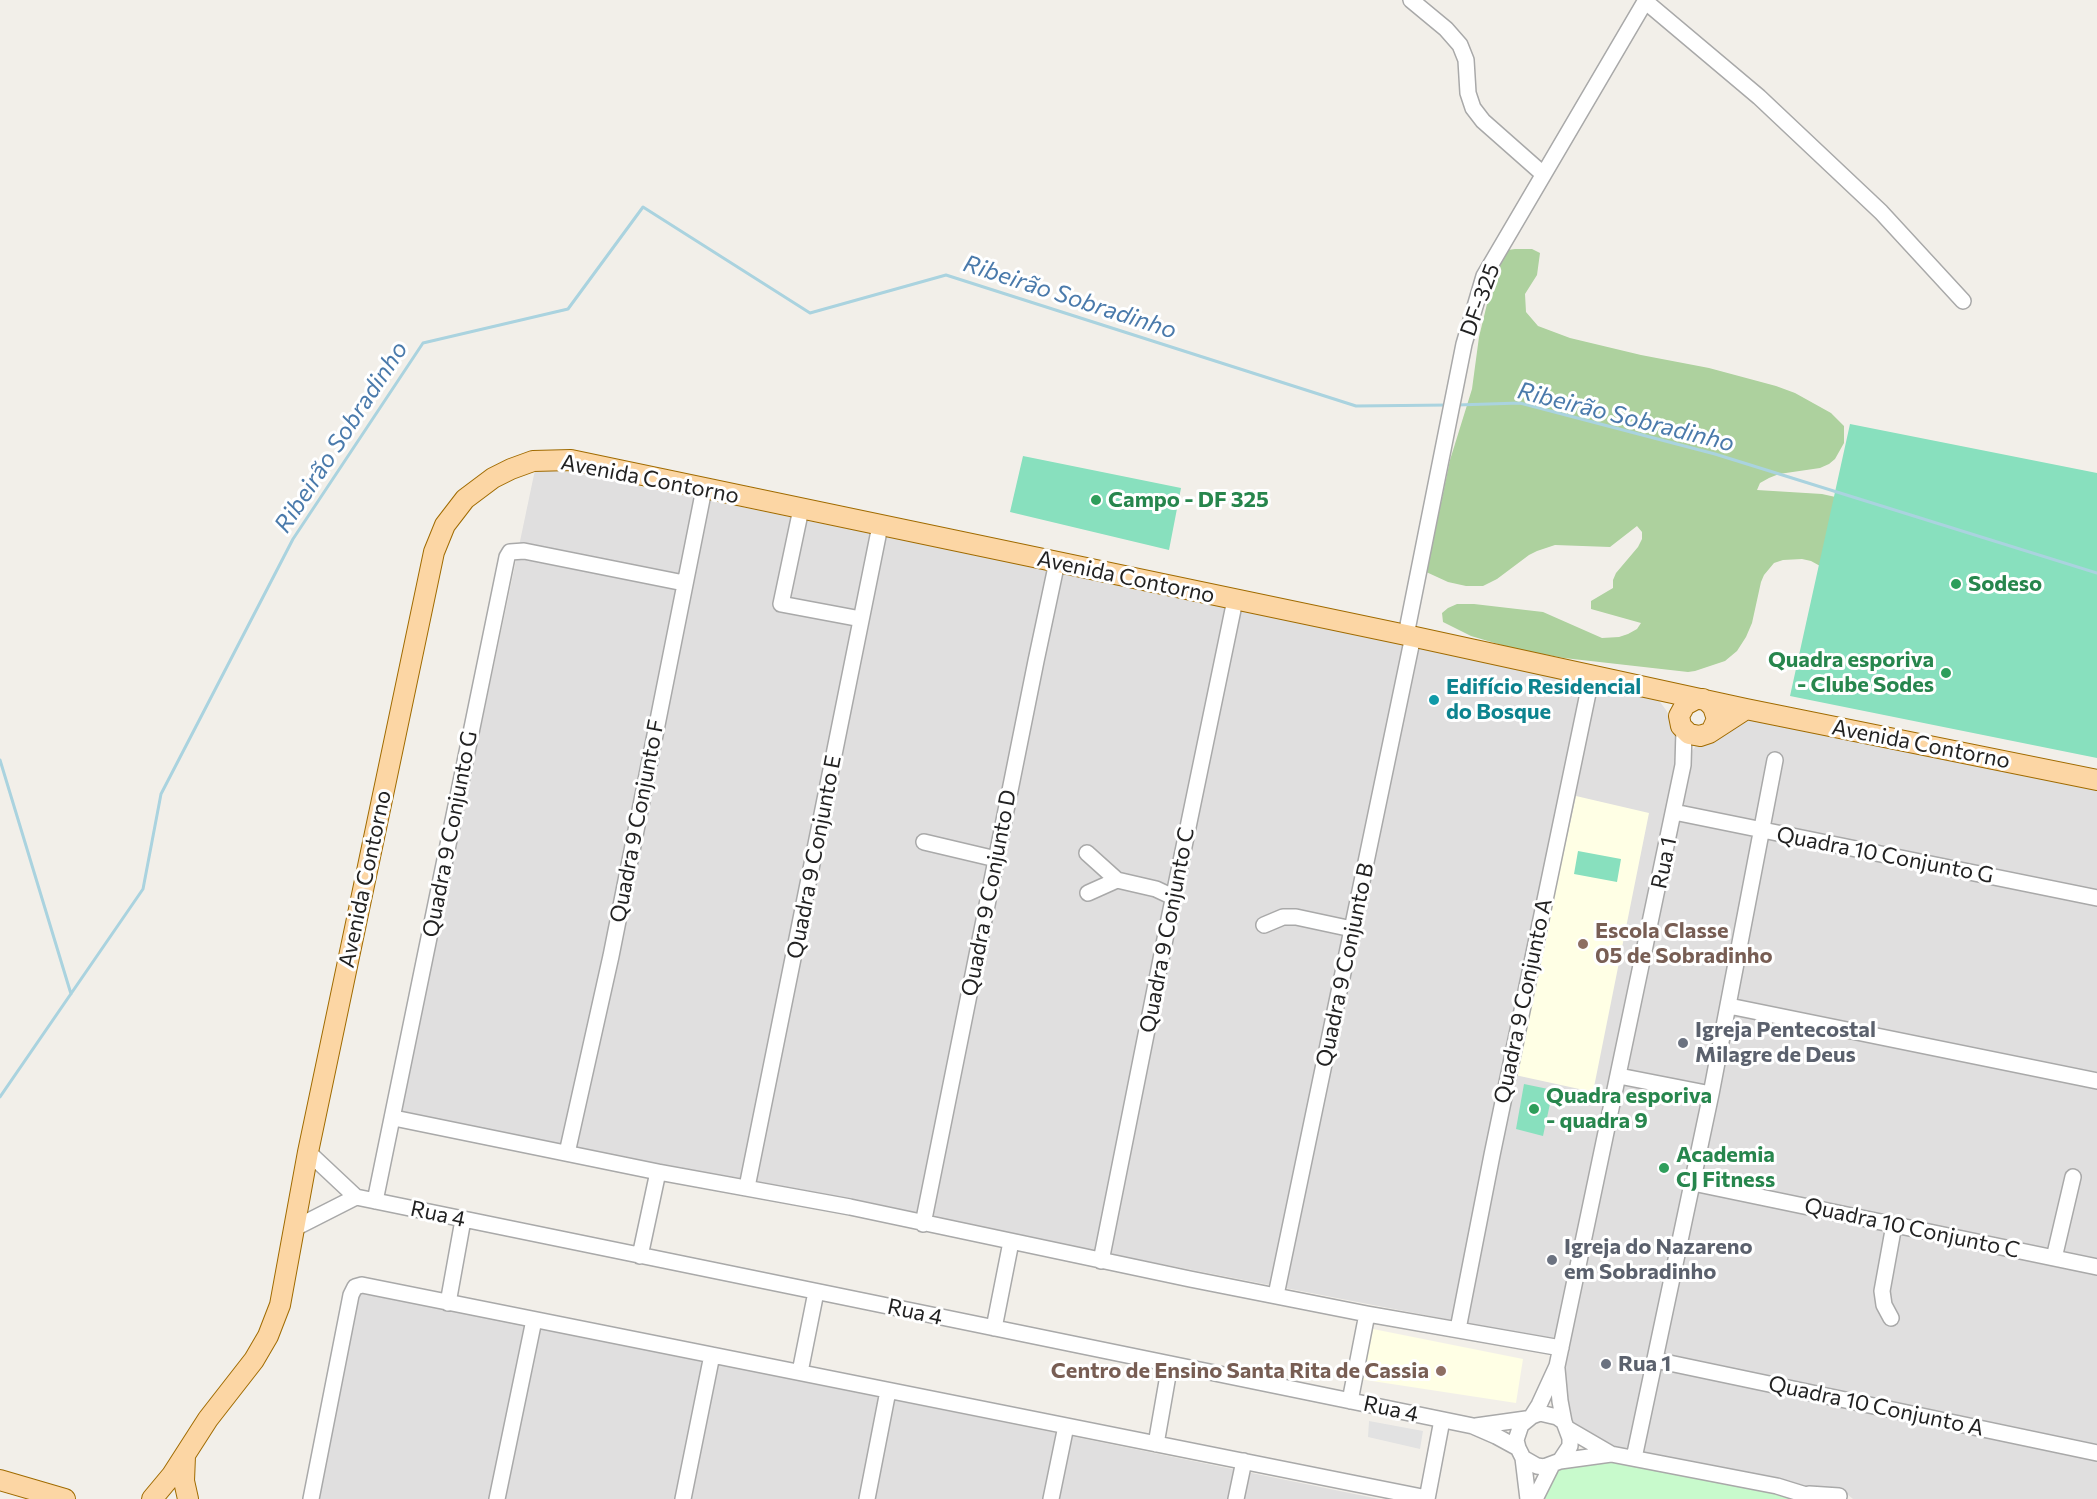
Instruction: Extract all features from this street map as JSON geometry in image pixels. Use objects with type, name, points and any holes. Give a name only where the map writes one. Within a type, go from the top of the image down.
[{"type":"main road","name":"Avenida Contorno","points":[[152,1499],[172,1475],[216,1408],[255,1360],[268,1336],[280,1305],[308,1152],[434,552],[445,525],[465,499],[493,478],[533,461],[571,460],[1592,674],[1746,709],[2097,780]]},
{"type":"main road","points":[[1654,688],[1668,701],[1682,723],[1694,736],[1708,733],[1746,709]]},
{"type":"main road","points":[[1682,723],[1685,705],[1696,699],[1703,699],[1716,712],[1716,719],[1708,733]]},
{"type":"main road","points":[[186,1453],[184,1481],[188,1499]]},
{"type":"main road","points":[[0,1480],[65,1499]]},
{"type":"street","points":[[1411,0],[1446,29],[1460,45],[1466,60],[1468,93],[1473,108],[1483,121],[1543,174]]},
{"type":"street","points":[[1646,0],[1759,97],[1881,212],[1963,301]]},
{"type":"street","name":"DF-325","points":[[1409,636],[1470,317],[1484,276],[1646,0]]},
{"type":"street","name":"Quadra 9 Conjunto F","points":[[567,1153],[611,956],[704,489]]},
{"type":"street","points":[[801,509],[781,604],[861,619]]},
{"type":"street","name":"Quadra 9 Conjunto E","points":[[747,1187],[880,525]]},
{"type":"street","name":"Quadra 9 Conjunto G","points":[[375,1201],[504,567],[510,552],[524,551],[684,583]]},
{"type":"street","name":"Quadra 9 Conjunto D","points":[[923,1224],[1058,562]]},
{"type":"street","name":"Quadra 9 Conjunto C","points":[[1101,1261],[1235,600]]},
{"type":"street","name":"Quadra 9 Conjunto B","points":[[1276,1294],[1352,929],[1409,636]]},
{"type":"street","name":"Quadra 9 Conjunto A","points":[[1458,1329],[1494,1143],[1592,674]]},
{"type":"street","name":"Rua 1","points":[[1557,1366],[1674,812],[1683,765],[1682,723]]},
{"type":"street","name":"Rua 1","points":[[1683,765],[1708,733]]},
{"type":"street","points":[[1634,1458],[1729,1006],[1775,760]]},
{"type":"street","name":"Quadra 10 Conjunto G","points":[[1674,812],[2097,898]]},
{"type":"street","points":[[924,842],[996,859]]},
{"type":"street","points":[[1087,853],[1117,880],[1156,889],[1173,897]]},
{"type":"street","points":[[1088,893],[1117,880]]},
{"type":"street","points":[[1264,925],[1283,917],[1296,916],[1352,929]]},
{"type":"street","points":[[1729,1006],[2097,1081]]},
{"type":"street","points":[[1619,1076],[1711,1094]]},
{"type":"street","points":[[393,1118],[658,1172],[850,1207],[1101,1261],[1276,1294],[1367,1314],[1561,1348]]},
{"type":"street","points":[[295,1228],[356,1197],[308,1152]]},
{"type":"street","points":[[640,1256],[658,1172]]},
{"type":"street","points":[[2054,1258],[2073,1177]]},
{"type":"street","name":"Quadra 10 Conjunto C","points":[[1693,1183],[2097,1267]]},
{"type":"street","name":"Rua 4","points":[[356,1197],[1473,1426]]},
{"type":"street","points":[[448,1303],[464,1220]]},
{"type":"street","points":[[1892,1318],[1884,1305],[1882,1291],[1894,1225]]},
{"type":"street","points":[[994,1328],[1011,1242]]},
{"type":"street","points":[[311,1499],[353,1289],[362,1285],[1427,1499],[1442,1420]]},
{"type":"street","points":[[800,1372],[816,1292]]},
{"type":"street","points":[[1350,1401],[1367,1314]]},
{"type":"street","points":[[497,1499],[534,1320]]},
{"type":"street","points":[[682,1499],[712,1355]]},
{"type":"street","name":"Quadra 10 Conjunto A","points":[[1655,1360],[2097,1453]]},
{"type":"street","points":[[1156,1444],[1170,1364]]},
{"type":"street","points":[[1528,1499],[1517,1432],[1539,1405],[1557,1366]]},
{"type":"street","points":[[1535,1499],[1556,1463],[1566,1454],[1570,1446],[1560,1401],[1557,1366]]},
{"type":"street","points":[[867,1499],[888,1391]]},
{"type":"street","points":[[1473,1426],[1549,1414],[1557,1417],[1566,1426],[1611,1454]]},
{"type":"street","points":[[1050,1499],[1066,1426]]},
{"type":"street","points":[[1473,1426],[1496,1436],[1537,1466],[1611,1454],[1804,1493],[1843,1498]]},
{"type":"street","points":[[1236,1499],[1244,1461]]},
{"type":"street","points":[[1804,1493],[1819,1499]]},
{"type":"shaded area","points":[[536,465],[1650,693],[1657,698],[1673,723],[1679,751],[1554,1340],[660,1167],[400,1113]]},
{"type":"shaded area","points":[[1746,709],[2097,780],[2097,1499],[1853,1499],[1847,1494],[1611,1454],[1568,1429],[1558,1385],[1689,755],[1698,743]]},
{"type":"shaded area","name":"Escola Classe 05 de Sobradinho","points":[[1576,796],[1649,813],[1593,1092],[1515,1075]]},
{"type":"shaded area","points":[[360,1291],[1379,1499],[318,1499]]},
{"type":"shaded area","name":"Centro de Ensino Santa Rita de Cassia","points":[[1368,1328],[1523,1359],[1516,1403],[1359,1379]]},
{"type":"shaded area","points":[[1369,1421],[1423,1431],[1420,1449],[1368,1437]]},
{"type":"green space","points":[[1532,249],[1540,253],[1537,275],[1525,294],[1526,312],[1538,326],[1570,338],[1709,368],[1776,386],[1795,393],[1831,413],[1844,426],[1844,443],[1835,459],[1829,464],[1820,468],[1779,474],[1760,483],[1757,490],[1822,494],[1858,502],[1831,572],[1811,561],[1802,559],[1774,563],[1761,582],[1752,623],[1746,637],[1737,651],[1725,661],[1688,672],[1564,658],[1515,649],[1471,636],[1443,622],[1442,613],[1448,608],[1457,604],[1474,604],[1543,612],[1602,638],[1628,634],[1637,629],[1641,623],[1591,609],[1591,601],[1613,588],[1616,573],[1638,547],[1642,539],[1642,532],[1637,526],[1610,547],[1555,545],[1537,551],[1483,586],[1466,586],[1448,582],[1424,571],[1425,556],[1441,503],[1450,460],[1472,389],[1479,337],[1495,271],[1508,250]]},
{"type":"green space","name":"Sodeso","points":[[1850,424],[2097,473],[2097,758],[1790,696]]},
{"type":"green space","name":"Campo - DF 325","points":[[1023,456],[1181,488],[1169,550],[1010,512]]},
{"type":"green space","points":[[1578,851],[1621,859],[1617,882],[1574,874]]},
{"type":"green space","name":"Quadra esporiva - quadra 9","points":[[1524,1084],[1553,1090],[1543,1136],[1516,1129]]},
{"type":"green space","points":[[1607,1455],[1806,1499],[1540,1499],[1540,1495],[1561,1465]]},
{"type":"waterway","name":"Ribeirão Sobradinho","points":[[0,1097],[143,889],[161,794],[293,539],[423,343],[568,309],[643,207],[810,313],[946,275],[1356,406],[1448,405]]},
{"type":"waterway","name":"Ribeirão Sobradinho","points":[[1457,405],[1520,403],[1715,454],[2097,573]]},
{"type":"waterway","points":[[0,760],[71,994]]},
{"type":"place","name":"Campo - DF 325","points":[[1096,500]]},
{"type":"place","name":"Sodeso","points":[[1956,584]]},
{"type":"place","name":"Quadra esporiva - Clube Sodes","points":[[1946,673]]},
{"type":"place","name":"Edifício Residencial do Bosque","points":[[1434,700]]},
{"type":"place","name":"Escola Classe 05 de Sobradinho","points":[[1583,944]]},
{"type":"place","name":"Igreja Pentecostal Milagre de Deus","points":[[1683,1043]]},
{"type":"place","name":"Quadra esporiva - quadra 9","points":[[1534,1109]]},
{"type":"place","name":"Academia CJ Fitness","points":[[1664,1168]]},
{"type":"place","name":"Igreja do Nazareno em Sobradinho","points":[[1552,1260]]},
{"type":"place","name":"Rua 1","points":[[1606,1364]]},
{"type":"place","name":"Centro de Ensino Santa Rita de Cassia","points":[[1441,1371]]}]
